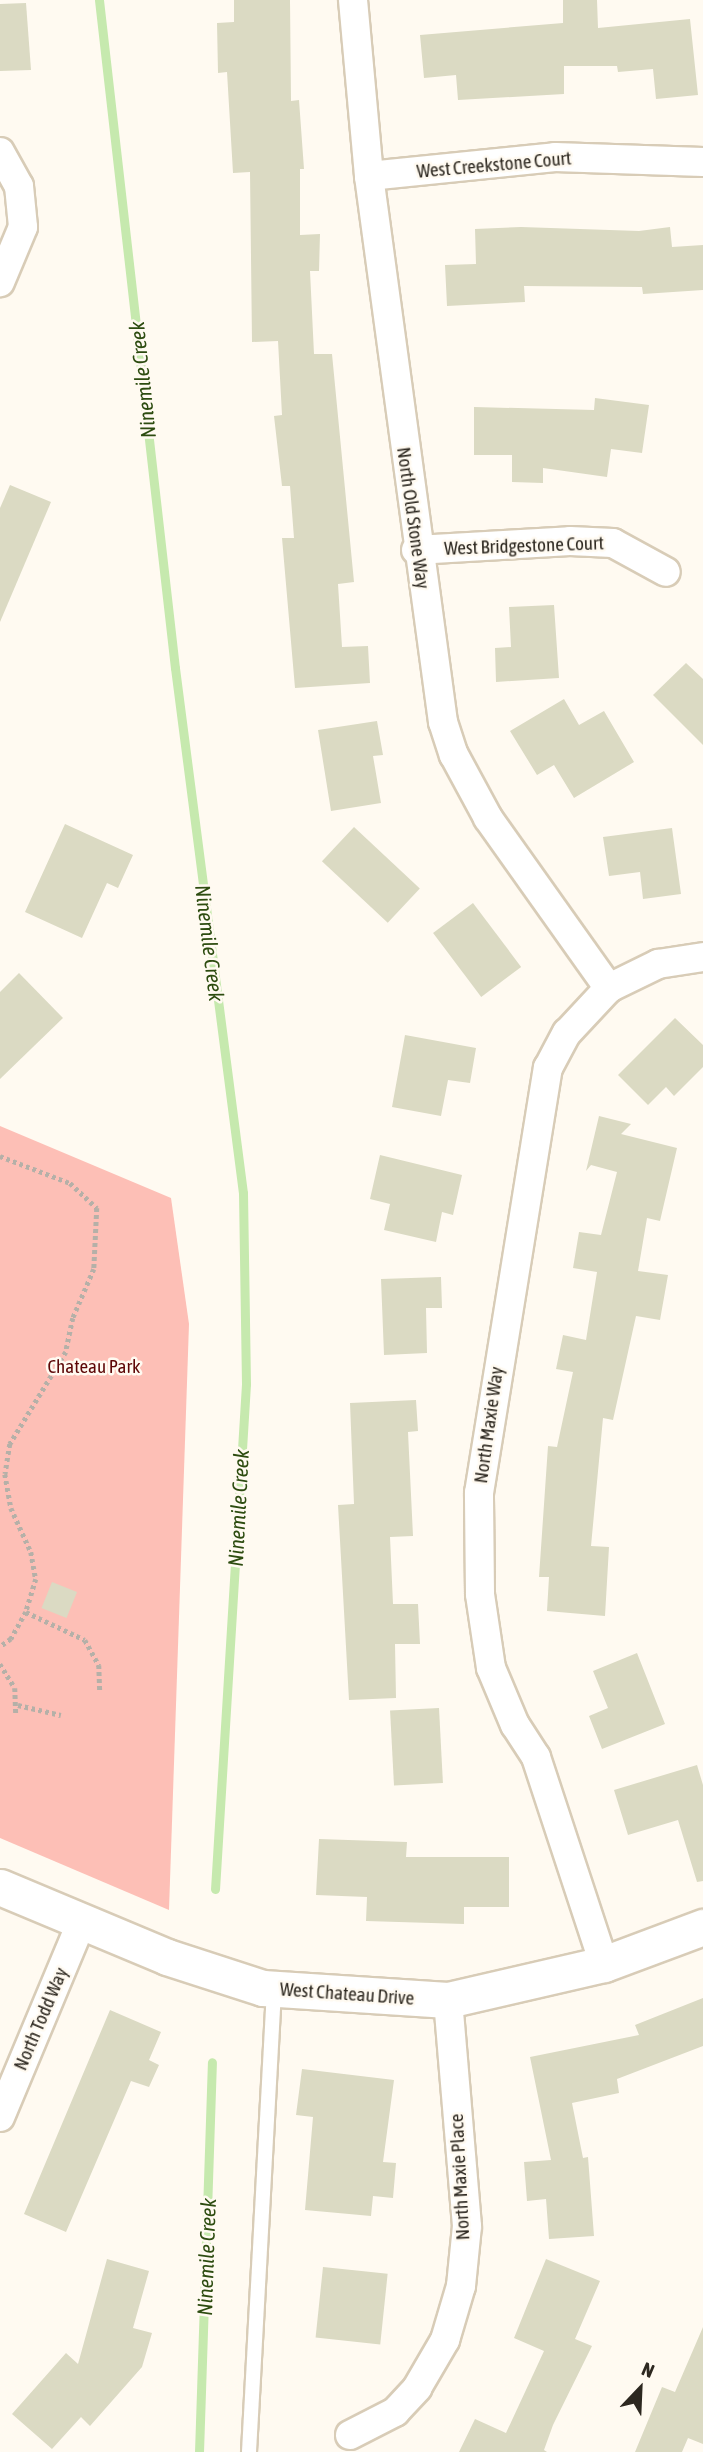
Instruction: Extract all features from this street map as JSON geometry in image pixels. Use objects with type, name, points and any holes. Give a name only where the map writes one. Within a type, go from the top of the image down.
[{"type":"street","name":"North Old Stone Way","points":[[354,0],[369,176],[416,550],[443,722],[454,755],[488,818],[609,988]]},
{"type":"street","points":[[0,282],[23,227],[19,186],[1,153]]},
{"type":"street","name":"West Creekstone Court","points":[[369,176],[555,157],[703,162]]},
{"type":"street","name":"West Bridgestone Court","points":[[416,550],[570,541],[613,543],[666,572]]},
{"type":"street","name":"North Maxie Way","points":[[604,1964],[536,1757],[515,1725],[491,1668],[477,1549],[485,1436],[548,1068],[567,1033],[609,988],[658,964],[703,957]]},
{"type":"street","name":"West Chateau Drive","points":[[0,1887],[214,1975],[274,1989],[448,2000],[604,1964],[703,1927]]},
{"type":"street","name":"North Todd Way","points":[[0,2117],[82,1921]]},
{"type":"street","name":"North Maxie Place","points":[[351,2435],[395,2412],[417,2388],[445,2340],[461,2286],[467,2226],[448,2000]]},
{"type":"lane","points":[[249,2452],[274,1989]]},
{"type":"path","points":[[0,1157],[70,1183],[97,1208],[94,1269],[73,1318],[66,1353],[10,1444],[5,1474],[11,1508],[32,1552],[36,1578],[26,1612],[11,1639],[0,1647]]},
{"type":"path","points":[[26,1612],[85,1640],[99,1665],[100,1690]]},
{"type":"path","points":[[0,1664],[15,1688],[18,1705],[16,1714]]},
{"type":"path","points":[[18,1705],[61,1715]]},
{"type":"green space","name":"Chateau Park","points":[[0,1126],[171,1198],[189,1324],[169,1910],[0,1838]]},
{"type":"building","points":[[234,0],[290,0],[291,101],[299,100],[304,169],[300,169],[300,235],[320,234],[319,271],[310,271],[314,354],[332,354],[354,582],[338,584],[342,647],[368,646],[370,683],[295,688],[282,538],[294,538],[290,486],[282,486],[274,416],[282,415],[278,341],[252,342],[250,172],[233,173],[227,72],[218,73],[217,23],[234,22]]},
{"type":"building","points":[[563,0],[597,0],[598,28],[690,19],[698,95],[656,99],[653,69],[618,72],[617,66],[564,66],[564,94],[458,100],[456,75],[424,78],[420,35],[563,23]]},
{"type":"building","points":[[26,3],[31,70],[0,71],[0,4]]},
{"type":"building","points":[[521,227],[639,231],[670,227],[672,247],[703,245],[703,290],[643,294],[642,287],[524,286],[525,302],[447,306],[445,265],[476,264],[475,229]]},
{"type":"building","points":[[595,398],[649,405],[642,453],[611,449],[607,477],[543,468],[543,483],[512,482],[512,455],[474,455],[474,407],[594,410]]},
{"type":"building","points":[[10,485],[51,502],[0,622],[0,508]]},
{"type":"building","points":[[554,605],[559,678],[496,682],[495,648],[511,647],[509,607]]},
{"type":"building","points":[[686,663],[703,679],[703,745],[653,695]]},
{"type":"building","points":[[564,699],[579,725],[604,711],[634,762],[574,798],[554,765],[537,775],[510,731]]},
{"type":"building","points":[[377,721],[383,755],[373,756],[381,803],[331,811],[318,730]]},
{"type":"building","points":[[65,824],[133,855],[118,888],[107,883],[82,938],[25,912]]},
{"type":"building","points":[[354,827],[420,888],[388,923],[322,861]]},
{"type":"building","points":[[672,828],[681,894],[643,899],[640,872],[609,876],[603,837]]},
{"type":"building","points":[[473,903],[521,967],[481,997],[433,933]]},
{"type":"building","points":[[19,973],[63,1018],[0,1079],[0,992]]},
{"type":"building","points":[[675,1018],[703,1045],[703,1067],[674,1096],[666,1087],[648,1105],[618,1075]]},
{"type":"building","points":[[405,1035],[476,1048],[470,1083],[448,1080],[441,1116],[392,1107]]},
{"type":"building","points":[[599,1116],[631,1124],[621,1134],[677,1148],[660,1221],[647,1218],[638,1271],[668,1275],[660,1320],[636,1316],[613,1420],[603,1418],[591,1546],[609,1547],[605,1616],[547,1611],[549,1577],[539,1577],[548,1446],[557,1447],[573,1372],[556,1369],[563,1335],[586,1340],[597,1272],[573,1268],[579,1232],[601,1235],[617,1172],[591,1165],[586,1171]]},
{"type":"building","points":[[380,1155],[462,1175],[453,1215],[442,1212],[436,1242],[384,1230],[390,1204],[370,1199]]},
{"type":"building","points":[[441,1277],[442,1308],[426,1308],[427,1353],[384,1355],[381,1279]]},
{"type":"building","points":[[416,1400],[418,1431],[408,1432],[413,1536],[390,1537],[393,1604],[418,1604],[420,1644],[395,1644],[396,1698],[349,1700],[338,1505],[354,1504],[350,1403]]},
{"type":"building","points":[[52,1582],[77,1592],[67,1618],[42,1608]]},
{"type":"building","points":[[637,1653],[665,1724],[602,1749],[589,1716],[608,1708],[593,1671]]},
{"type":"building","points":[[439,1708],[443,1783],[394,1785],[390,1711]]},
{"type":"building","points":[[697,1765],[703,1785],[703,1881],[697,1882],[678,1820],[628,1835],[614,1790]]},
{"type":"building","points":[[319,1839],[407,1842],[406,1857],[509,1857],[509,1907],[464,1907],[464,1924],[366,1921],[367,1897],[316,1895]]},
{"type":"building","points":[[703,1998],[703,2046],[617,2079],[619,2093],[572,2103],[583,2158],[588,2157],[594,2236],[549,2239],[546,2199],[527,2201],[524,2162],[551,2160],[530,2057],[639,2035],[635,2025]]},
{"type":"building","points":[[110,2010],[161,2032],[149,2060],[159,2065],[149,2087],[131,2081],[66,2232],[24,2214]]},
{"type":"building","points":[[302,2069],[394,2080],[383,2162],[396,2163],[393,2198],[373,2196],[371,2216],[305,2210],[313,2117],[296,2115]]},
{"type":"building","points":[[107,2259],[149,2271],[133,2328],[152,2333],[142,2367],[90,2426],[81,2417],[52,2449],[12,2414],[66,2353],[78,2364]]},
{"type":"building","points":[[546,2259],[600,2281],[575,2339],[592,2346],[553,2425],[544,2450],[547,2452],[459,2452],[475,2419],[506,2433],[544,2351],[514,2338]]},
{"type":"building","points":[[323,2267],[388,2274],[380,2344],[316,2338]]},
{"type":"building","points":[[703,2327],[703,2444],[688,2438],[682,2452],[635,2452],[662,2387],[675,2392]]},
{"type":"waterway","name":"Ninemile Creek","points":[[99,0],[175,668],[243,1193],[246,1384],[215,1889]]},
{"type":"waterway","name":"Ninemile Creek","points":[[199,2452],[212,2062]]}]
